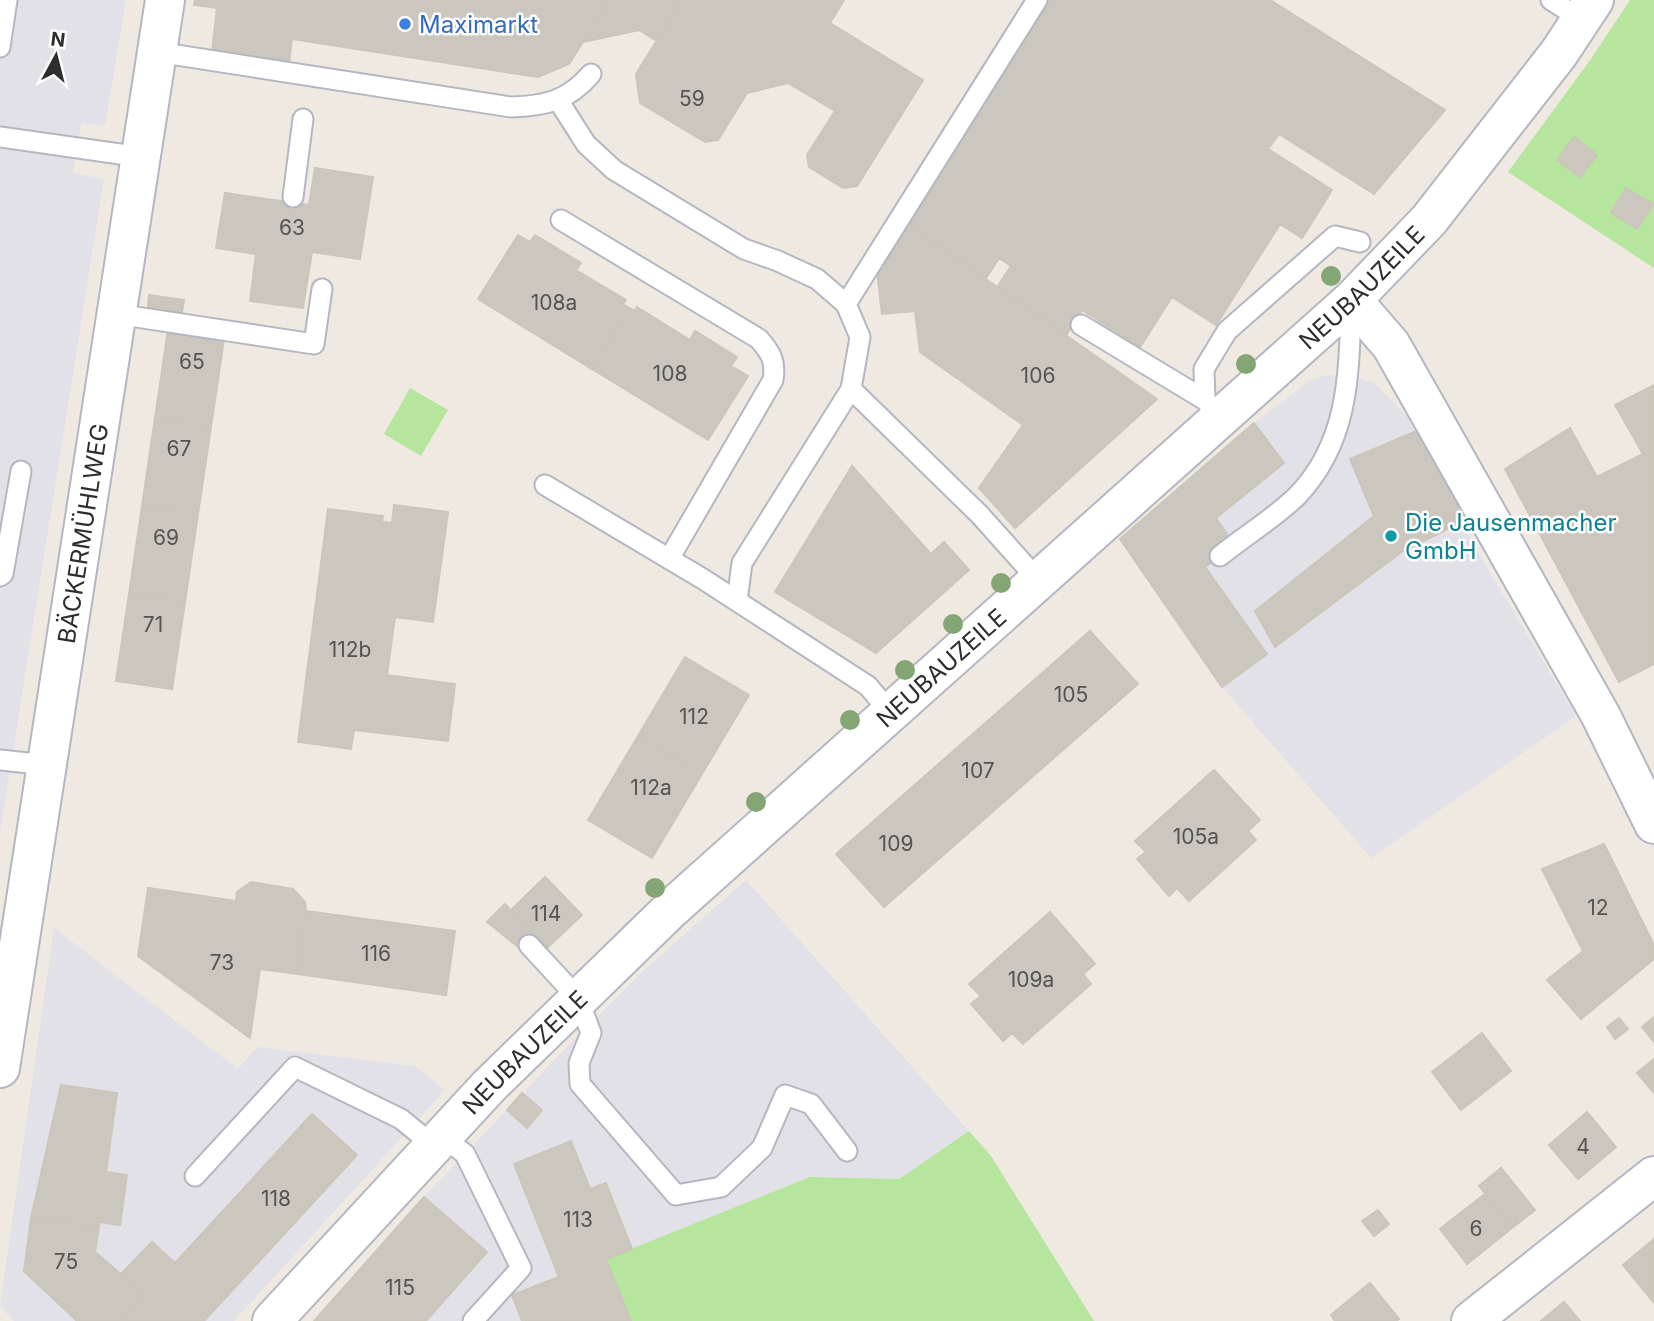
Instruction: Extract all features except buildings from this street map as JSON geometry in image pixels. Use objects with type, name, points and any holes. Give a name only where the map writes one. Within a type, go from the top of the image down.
[{"type":"street","name":"BÄCKERMÜHLWEG","points":[[0,1068],[165,0]]},
{"type":"street","name":"NEUBAUZEILE","points":[[272,1321],[489,1086],[671,909],[1038,580],[1213,409],[1352,300],[1429,220],[1494,139],[1559,53],[1575,6]]},
{"type":"street","points":[[1352,300],[1391,345],[1601,716],[1654,824]]},
{"type":"street","points":[[1471,1321],[1654,1176]]},
{"type":"lane","points":[[0,47],[7,0]]},
{"type":"lane","points":[[846,304],[1037,0]]},
{"type":"lane","points":[[157,52],[511,107],[539,107],[558,100],[581,86],[591,74]]},
{"type":"lane","points":[[558,100],[586,144],[614,170],[744,249],[817,279],[846,304],[860,337],[851,389],[743,563],[737,601]]},
{"type":"lane","points":[[293,197],[303,119]]},
{"type":"lane","points":[[0,137],[141,157]]},
{"type":"lane","points":[[561,220],[759,339],[771,352],[775,366],[774,380],[669,559]]},
{"type":"lane","points":[[1213,409],[1204,369],[1227,331],[1335,236],[1360,242]]},
{"type":"lane","points":[[116,314],[314,344],[322,289]]},
{"type":"lane","points":[[1220,556],[1296,496],[1325,460],[1342,417],[1349,377],[1352,300]]},
{"type":"lane","points":[[1081,325],[1213,409]]},
{"type":"lane","points":[[851,389],[980,515],[1038,580]]},
{"type":"lane","points":[[0,576],[3,574],[22,471]]},
{"type":"lane","points":[[545,485],[737,601],[868,686],[890,712]]},
{"type":"lane","points":[[0,760],[47,765]]},
{"type":"lane","points":[[529,945],[578,998],[591,1033],[579,1062],[580,1084],[676,1195],[721,1187],[762,1149],[785,1095],[811,1104],[847,1151]]},
{"type":"lane","points":[[195,1176],[295,1067],[401,1119],[438,1142],[465,1154],[521,1268],[473,1321]]},
{"type":"shaded area","points":[[0,0],[126,0],[105,126],[81,123],[73,173],[104,179],[0,833]]},
{"type":"shaded area","points":[[1327,375],[1356,377],[1374,383],[1421,430],[1479,554],[1576,716],[1371,858],[1222,687],[1120,539],[1254,423],[1311,380]]},
{"type":"shaded area","points":[[746,880],[969,1131],[899,1179],[810,1177],[607,1259],[631,1321],[314,1321],[424,1197],[556,1058],[644,970]]},
{"type":"shaded area","points":[[54,928],[238,1069],[257,1047],[415,1066],[445,1090],[234,1321],[14,1321],[0,1306]]},
{"type":"green space","points":[[1630,0],[1654,0],[1654,268],[1508,172],[1591,59]]},
{"type":"green space","points":[[410,388],[448,410],[421,456],[384,434]]},
{"type":"green space","points":[[969,1131],[991,1156],[1094,1321],[631,1321],[606,1259],[810,1177],[899,1179]]},
{"type":"place","name":"Maximarkt","points":[[405,24]]},
{"type":"place","name":"Die Jausenmacher GmbH","points":[[1391,536]]}]
